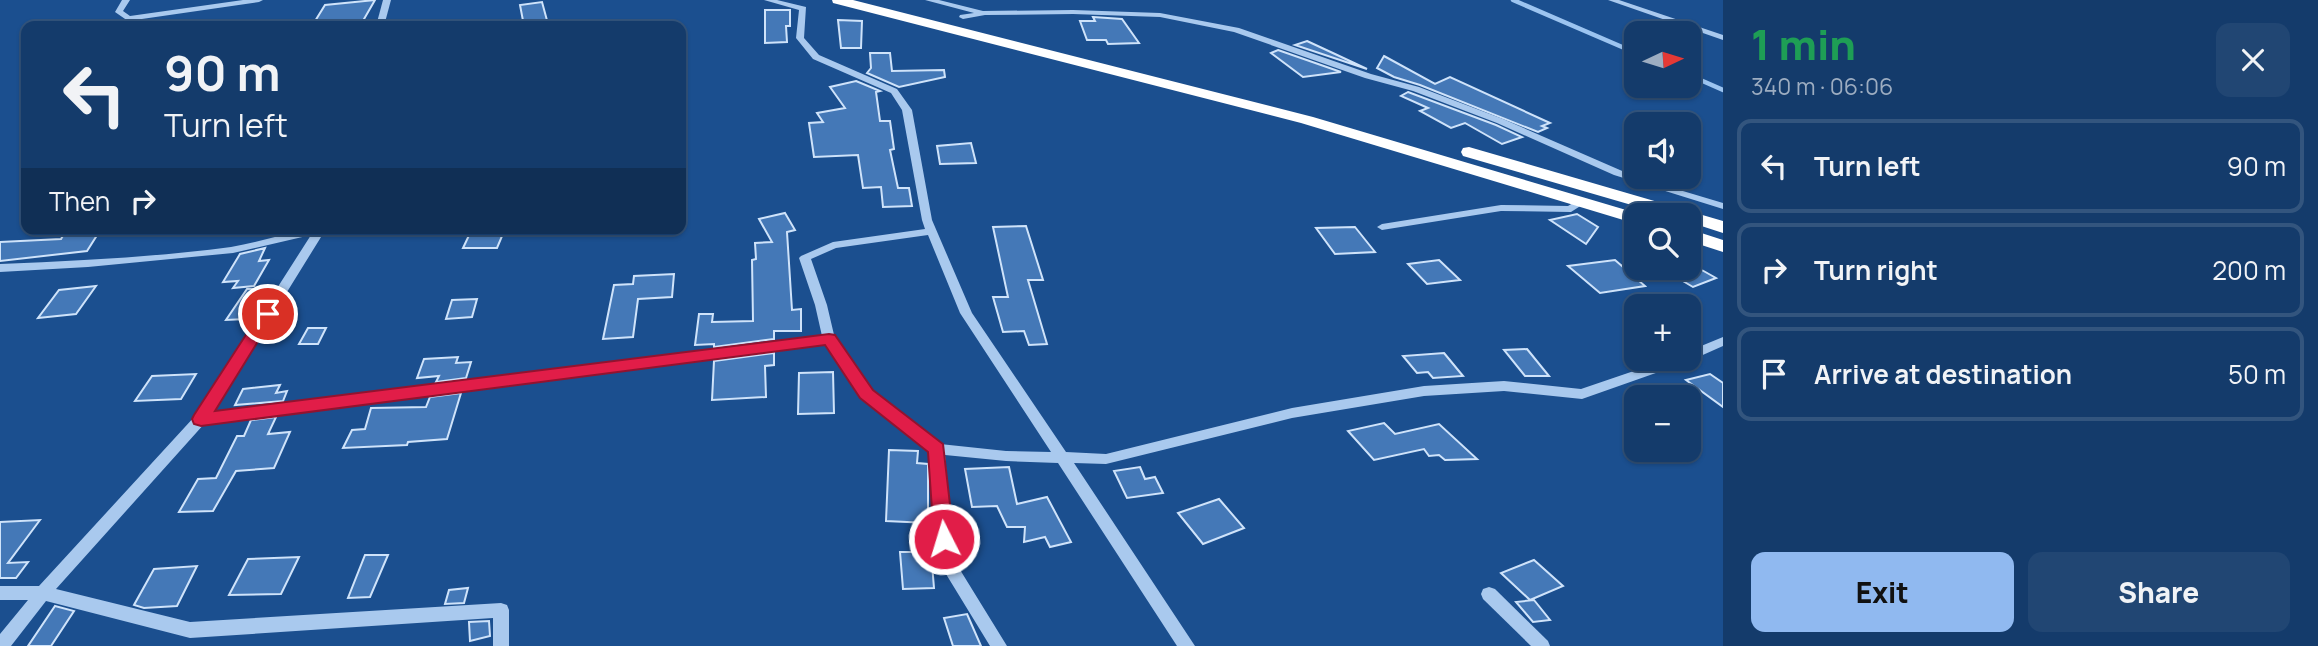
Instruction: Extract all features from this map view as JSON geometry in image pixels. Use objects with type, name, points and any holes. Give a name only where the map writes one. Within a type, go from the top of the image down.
[{"type":"highway","points":[[838,0],[1307,120],[1624,214]]},
{"type":"highway","points":[[891,0],[1308,106],[1642,203]]},
{"type":"highway","points":[[1701,220],[1723,227]]},
{"type":"highway","points":[[1701,239],[1723,246]]},
{"type":"street","points":[[126,0],[119,12],[128,19],[260,0]]},
{"type":"street","points":[[381,21],[387,0]]},
{"type":"street","points":[[768,0],[803,9],[800,38],[816,57],[894,91],[907,110],[927,220],[966,313],[1187,646]]},
{"type":"street","points":[[929,0],[985,13]]},
{"type":"street","points":[[1070,0],[1073,12]]},
{"type":"street","points":[[1612,0],[1723,38]]},
{"type":"street","points":[[963,17],[985,13],[1073,12],[1160,15],[1236,30],[1368,76],[1416,89],[1500,121],[1618,173],[1723,206]]},
{"type":"street","points":[[1382,227],[1501,208],[1571,209],[1581,201]]},
{"type":"street","points":[[932,230],[833,244],[805,258],[829,339],[866,394],[937,449],[1006,456],[1106,458],[1292,413],[1424,391],[1504,386],[1582,394],[1648,371]]},
{"type":"street","points":[[0,268],[88,264],[233,250],[296,235]]},
{"type":"street","points":[[1,646],[43,593],[201,419],[317,235]]},
{"type":"street","points":[[201,419],[829,339]]},
{"type":"street","points":[[1701,351],[1723,341]]},
{"type":"street","points":[[937,449],[946,561],[999,646]]},
{"type":"street","points":[[0,593],[43,593],[190,630],[500,610],[501,646]]},
{"type":"street","points":[[1489,594],[1542,646]]},
{"type":"building","points":[[375,0],[363,21],[315,21],[325,5]]},
{"type":"building","points":[[542,2],[547,21],[523,21],[520,5]]},
{"type":"building","points":[[765,10],[790,10],[790,26],[786,26],[787,42],[765,43]]},
{"type":"building","points":[[1093,17],[1122,19],[1139,43],[1108,44],[1106,40],[1087,40],[1080,21],[1095,21]]},
{"type":"building","points":[[838,20],[862,21],[861,48],[841,48]]},
{"type":"building","points":[[1307,41],[1335,54],[1367,69],[1295,45]]},
{"type":"building","points":[[1278,50],[1341,72],[1303,77],[1271,53]]},
{"type":"building","points":[[870,53],[890,53],[892,71],[944,70],[945,77],[899,87],[867,73],[871,68]]},
{"type":"building","points":[[1384,56],[1435,84],[1450,77],[1550,123],[1542,126],[1547,128],[1538,132],[1394,77],[1377,68]]},
{"type":"building","points":[[856,81],[880,91],[876,92],[880,121],[890,121],[894,149],[890,150],[898,188],[909,188],[912,206],[883,207],[881,187],[863,188],[858,155],[814,157],[809,123],[823,122],[817,113],[845,108],[830,87]]},
{"type":"building","points":[[1408,92],[1522,137],[1502,144],[1465,123],[1451,128],[1420,111],[1428,108],[1401,96]]},
{"type":"building","points":[[971,143],[976,163],[940,164],[937,146]]},
{"type":"building","points":[[785,213],[795,230],[787,232],[792,310],[801,309],[801,331],[774,331],[774,339],[714,347],[714,344],[695,345],[699,314],[713,314],[712,322],[753,321],[752,260],[756,259],[755,243],[772,242],[759,219]]},
{"type":"building","points":[[1577,214],[1598,227],[1586,244],[1550,220]]},
{"type":"building","points":[[1026,226],[1043,280],[1028,280],[1047,344],[1029,345],[1024,331],[1003,332],[993,297],[1008,297],[993,227]]},
{"type":"building","points":[[1355,227],[1375,252],[1335,254],[1316,228]]},
{"type":"building","points":[[63,235],[97,235],[87,251],[0,261],[0,242],[61,239]]},
{"type":"building","points":[[469,235],[502,235],[497,248],[463,248]]},
{"type":"building","points":[[265,248],[259,261],[269,260],[254,286],[233,288],[238,281],[223,282],[240,254]]},
{"type":"building","points":[[1439,260],[1460,280],[1427,284],[1408,264]]},
{"type":"building","points":[[1615,260],[1624,268],[1624,280],[1638,280],[1645,286],[1600,293],[1568,266]]},
{"type":"building","points":[[1701,269],[1716,278],[1693,287],[1681,280],[1701,280]]},
{"type":"building","points":[[674,274],[672,297],[638,299],[633,337],[603,339],[614,285],[633,284],[634,276]]},
{"type":"building","points":[[96,286],[76,314],[38,318],[59,290]]},
{"type":"building","points":[[247,289],[266,289],[246,319],[226,320]]},
{"type":"building","points":[[477,299],[472,317],[446,319],[452,300]]},
{"type":"building","points":[[308,328],[326,328],[318,344],[299,344]]},
{"type":"building","points":[[1527,349],[1549,376],[1525,376],[1504,350]]},
{"type":"building","points":[[774,353],[774,365],[765,366],[766,397],[712,400],[714,361]]},
{"type":"building","points":[[1444,353],[1463,376],[1433,378],[1428,372],[1417,373],[1403,356]]},
{"type":"building","points":[[458,357],[456,363],[471,362],[466,378],[436,382],[439,376],[417,378],[424,359]]},
{"type":"building","points":[[833,372],[834,413],[798,414],[799,373]]},
{"type":"building","points":[[196,374],[181,399],[135,401],[152,376]]},
{"type":"building","points":[[1710,374],[1723,383],[1723,407],[1701,391],[1701,385],[1693,385],[1686,380]]},
{"type":"building","points":[[280,385],[276,393],[287,391],[283,401],[235,405],[243,389]]},
{"type":"building","points":[[461,393],[447,439],[408,442],[407,445],[343,448],[352,430],[365,429],[371,408],[426,407],[430,397]]},
{"type":"building","points":[[276,417],[268,434],[290,432],[274,468],[236,471],[213,511],[179,512],[198,479],[216,478],[237,436],[244,436],[251,420]]},
{"type":"building","points":[[1384,423],[1395,434],[1439,424],[1477,459],[1445,460],[1439,455],[1429,456],[1424,449],[1374,460],[1348,431]]},
{"type":"building","points":[[889,450],[918,451],[917,463],[928,464],[928,523],[886,521]]},
{"type":"building","points":[[1009,467],[1017,504],[1047,497],[1071,542],[1050,547],[1045,537],[1024,542],[1025,527],[1007,527],[997,506],[972,507],[965,469]]},
{"type":"building","points":[[1140,467],[1145,479],[1155,477],[1163,493],[1127,498],[1114,471]]},
{"type":"building","points":[[1219,499],[1244,528],[1203,544],[1178,513]]},
{"type":"building","points":[[40,520],[8,563],[28,562],[16,578],[0,578],[0,522]]},
{"type":"building","points":[[900,552],[931,552],[934,588],[903,589]]},
{"type":"building","points":[[365,555],[388,555],[370,597],[348,598]]},
{"type":"building","points":[[299,557],[281,594],[229,595],[248,559]]},
{"type":"building","points":[[1534,560],[1563,586],[1530,600],[1501,573]]},
{"type":"building","points":[[197,566],[177,606],[144,608],[134,605],[154,569]]},
{"type":"building","points":[[468,588],[464,603],[445,604],[449,590]]},
{"type":"building","points":[[1534,600],[1550,620],[1533,622],[1516,602]]},
{"type":"building","points":[[55,606],[74,611],[51,646],[28,646]]},
{"type":"building","points":[[967,614],[981,646],[953,646],[944,618]]},
{"type":"building","points":[[489,621],[490,636],[470,641],[469,622]]},
{"type":"waterway","points":[[1513,0],[1624,48]]},
{"type":"waterway","points":[[1701,80],[1723,90]]},
{"type":"route","points":[[268,314],[201,419],[829,339],[866,394],[937,449],[944,539]]}]
